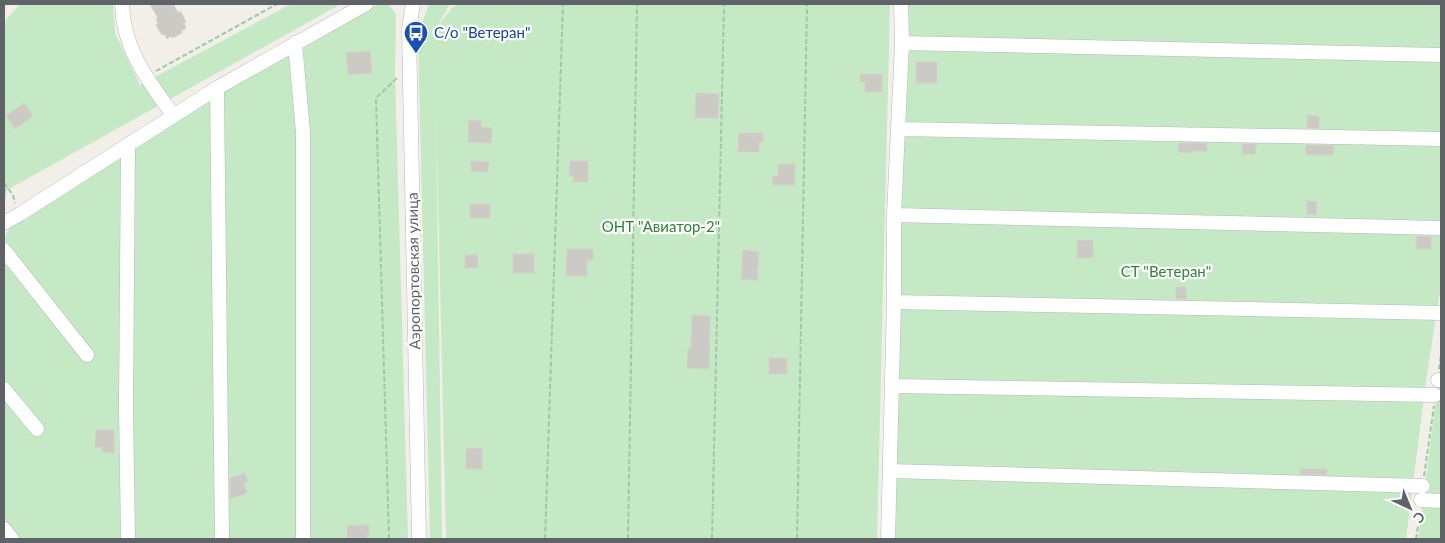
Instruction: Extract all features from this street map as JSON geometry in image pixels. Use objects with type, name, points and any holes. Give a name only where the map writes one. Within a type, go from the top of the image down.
[{"type":"street","points":[[122,4],[125,32],[132,51],[146,77],[173,116]]},
{"type":"street","points":[[4,223],[217,88],[366,4]]},
{"type":"street","name":"Аэропортовская улица","points":[[413,4],[409,29],[420,539]]},
{"type":"street","points":[[888,539],[894,302],[894,215],[902,43],[901,4]]},
{"type":"street","points":[[295,43],[303,132],[302,539]]},
{"type":"street","points":[[902,43],[1441,55]]},
{"type":"street","points":[[217,88],[222,539]]},
{"type":"street","points":[[898,129],[1441,139]]},
{"type":"street","points":[[128,145],[126,408],[128,539]]},
{"type":"street","points":[[894,215],[1441,228]]},
{"type":"street","points":[[4,250],[88,354]]},
{"type":"street","points":[[894,302],[1441,313]]},
{"type":"street","points":[[892,386],[1436,396]]},
{"type":"street","points":[[4,389],[37,429]]},
{"type":"street","points":[[890,470],[1422,493],[1441,501]]},
{"type":"street","points":[[4,529],[12,539]]},
{"type":"path","points":[[146,77],[277,4]]},
{"type":"path","points":[[545,539],[563,4]]},
{"type":"path","points":[[628,539],[637,4]]},
{"type":"path","points":[[712,539],[724,4]]},
{"type":"path","points":[[797,539],[807,4]]},
{"type":"path","points":[[389,539],[376,98],[410,64]]},
{"type":"path","points":[[4,183],[13,195],[20,214]]},
{"type":"path","points":[[1440,380],[1441,354]]},
{"type":"path","points":[[1416,539],[1436,396]]},
{"type":"green space","points":[[20,4],[113,4],[115,33],[140,85],[291,4],[341,4],[7,190],[4,206],[4,22]]},
{"type":"green space","points":[[378,4],[389,5],[396,14],[395,75],[408,539],[4,539],[4,238],[14,221],[44,199],[37,194]],"holes":[[[370,51],[372,73],[348,75],[346,53]]]},
{"type":"green space","name":"ОНТ \"Авиатор-2\"","points":[[429,4],[450,4],[437,27],[452,8],[458,4],[890,4],[877,539],[446,539],[436,110],[442,539],[430,539],[418,35]]},
{"type":"green space","name":"СТ \"Ветеран\"","points":[[902,4],[1441,4],[1441,285],[1426,381],[1406,539],[890,539]]},
{"type":"green space","points":[[1441,361],[1441,539],[1418,539]]},
{"type":"building","points":[[150,4],[173,4],[178,13],[180,11],[186,22],[184,23],[186,28],[181,31],[182,33],[167,39],[156,25],[158,24],[156,19],[158,18]]},
{"type":"building","points":[[370,51],[372,73],[348,75],[346,53]]},
{"type":"building","points":[[916,62],[937,62],[937,83],[916,83]]},
{"type":"building","points":[[860,74],[882,74],[882,92],[865,92],[865,82],[860,82]]},
{"type":"building","points":[[696,93],[719,94],[718,118],[695,118]]},
{"type":"building","points":[[24,103],[33,116],[15,129],[6,116]]},
{"type":"building","points":[[1307,115],[1319,116],[1319,128],[1307,128]]},
{"type":"building","points":[[469,120],[481,121],[481,127],[492,128],[491,143],[468,142]]},
{"type":"building","points":[[739,133],[763,133],[763,142],[759,142],[759,152],[738,152]]},
{"type":"building","points":[[1179,143],[1207,143],[1207,151],[1178,152]]},
{"type":"building","points":[[1243,144],[1256,144],[1255,154],[1242,154]]},
{"type":"building","points":[[1306,145],[1334,146],[1333,155],[1306,155]]},
{"type":"building","points":[[471,161],[489,162],[488,172],[471,171]]},
{"type":"building","points":[[570,161],[588,161],[588,182],[573,182],[574,177],[569,176]]},
{"type":"building","points":[[778,164],[795,164],[795,185],[773,185],[772,176],[778,176]]},
{"type":"building","points":[[1307,201],[1317,202],[1316,215],[1307,214]]},
{"type":"building","points":[[470,204],[490,204],[490,218],[470,218]]},
{"type":"building","points":[[1417,236],[1431,237],[1431,249],[1416,249]]},
{"type":"building","points":[[1077,240],[1093,240],[1093,258],[1077,258]]},
{"type":"building","points":[[567,249],[593,249],[593,260],[587,260],[587,276],[566,276]]},
{"type":"building","points":[[743,250],[759,252],[757,280],[741,279]]},
{"type":"building","points":[[477,254],[478,267],[465,268],[465,255]]},
{"type":"building","points":[[513,254],[534,254],[534,273],[513,273]]},
{"type":"building","points":[[1176,287],[1186,287],[1186,299],[1176,299]]},
{"type":"building","points":[[692,315],[710,316],[709,369],[687,368],[688,348],[691,348]]},
{"type":"building","points":[[769,358],[787,358],[787,374],[769,374]]},
{"type":"building","points":[[96,430],[114,430],[114,453],[102,452],[102,447],[95,447]]},
{"type":"building","points":[[466,448],[482,448],[482,469],[466,469]]},
{"type":"building","points":[[1300,469],[1327,469],[1327,475],[1300,474]]},
{"type":"building","points":[[245,473],[248,482],[244,484],[247,493],[230,499],[230,478]]},
{"type":"building","points":[[369,525],[367,539],[347,539],[347,526]]},
{"type":"place","name":"С/о \"Ветеран\"","points":[[416,54]]}]
